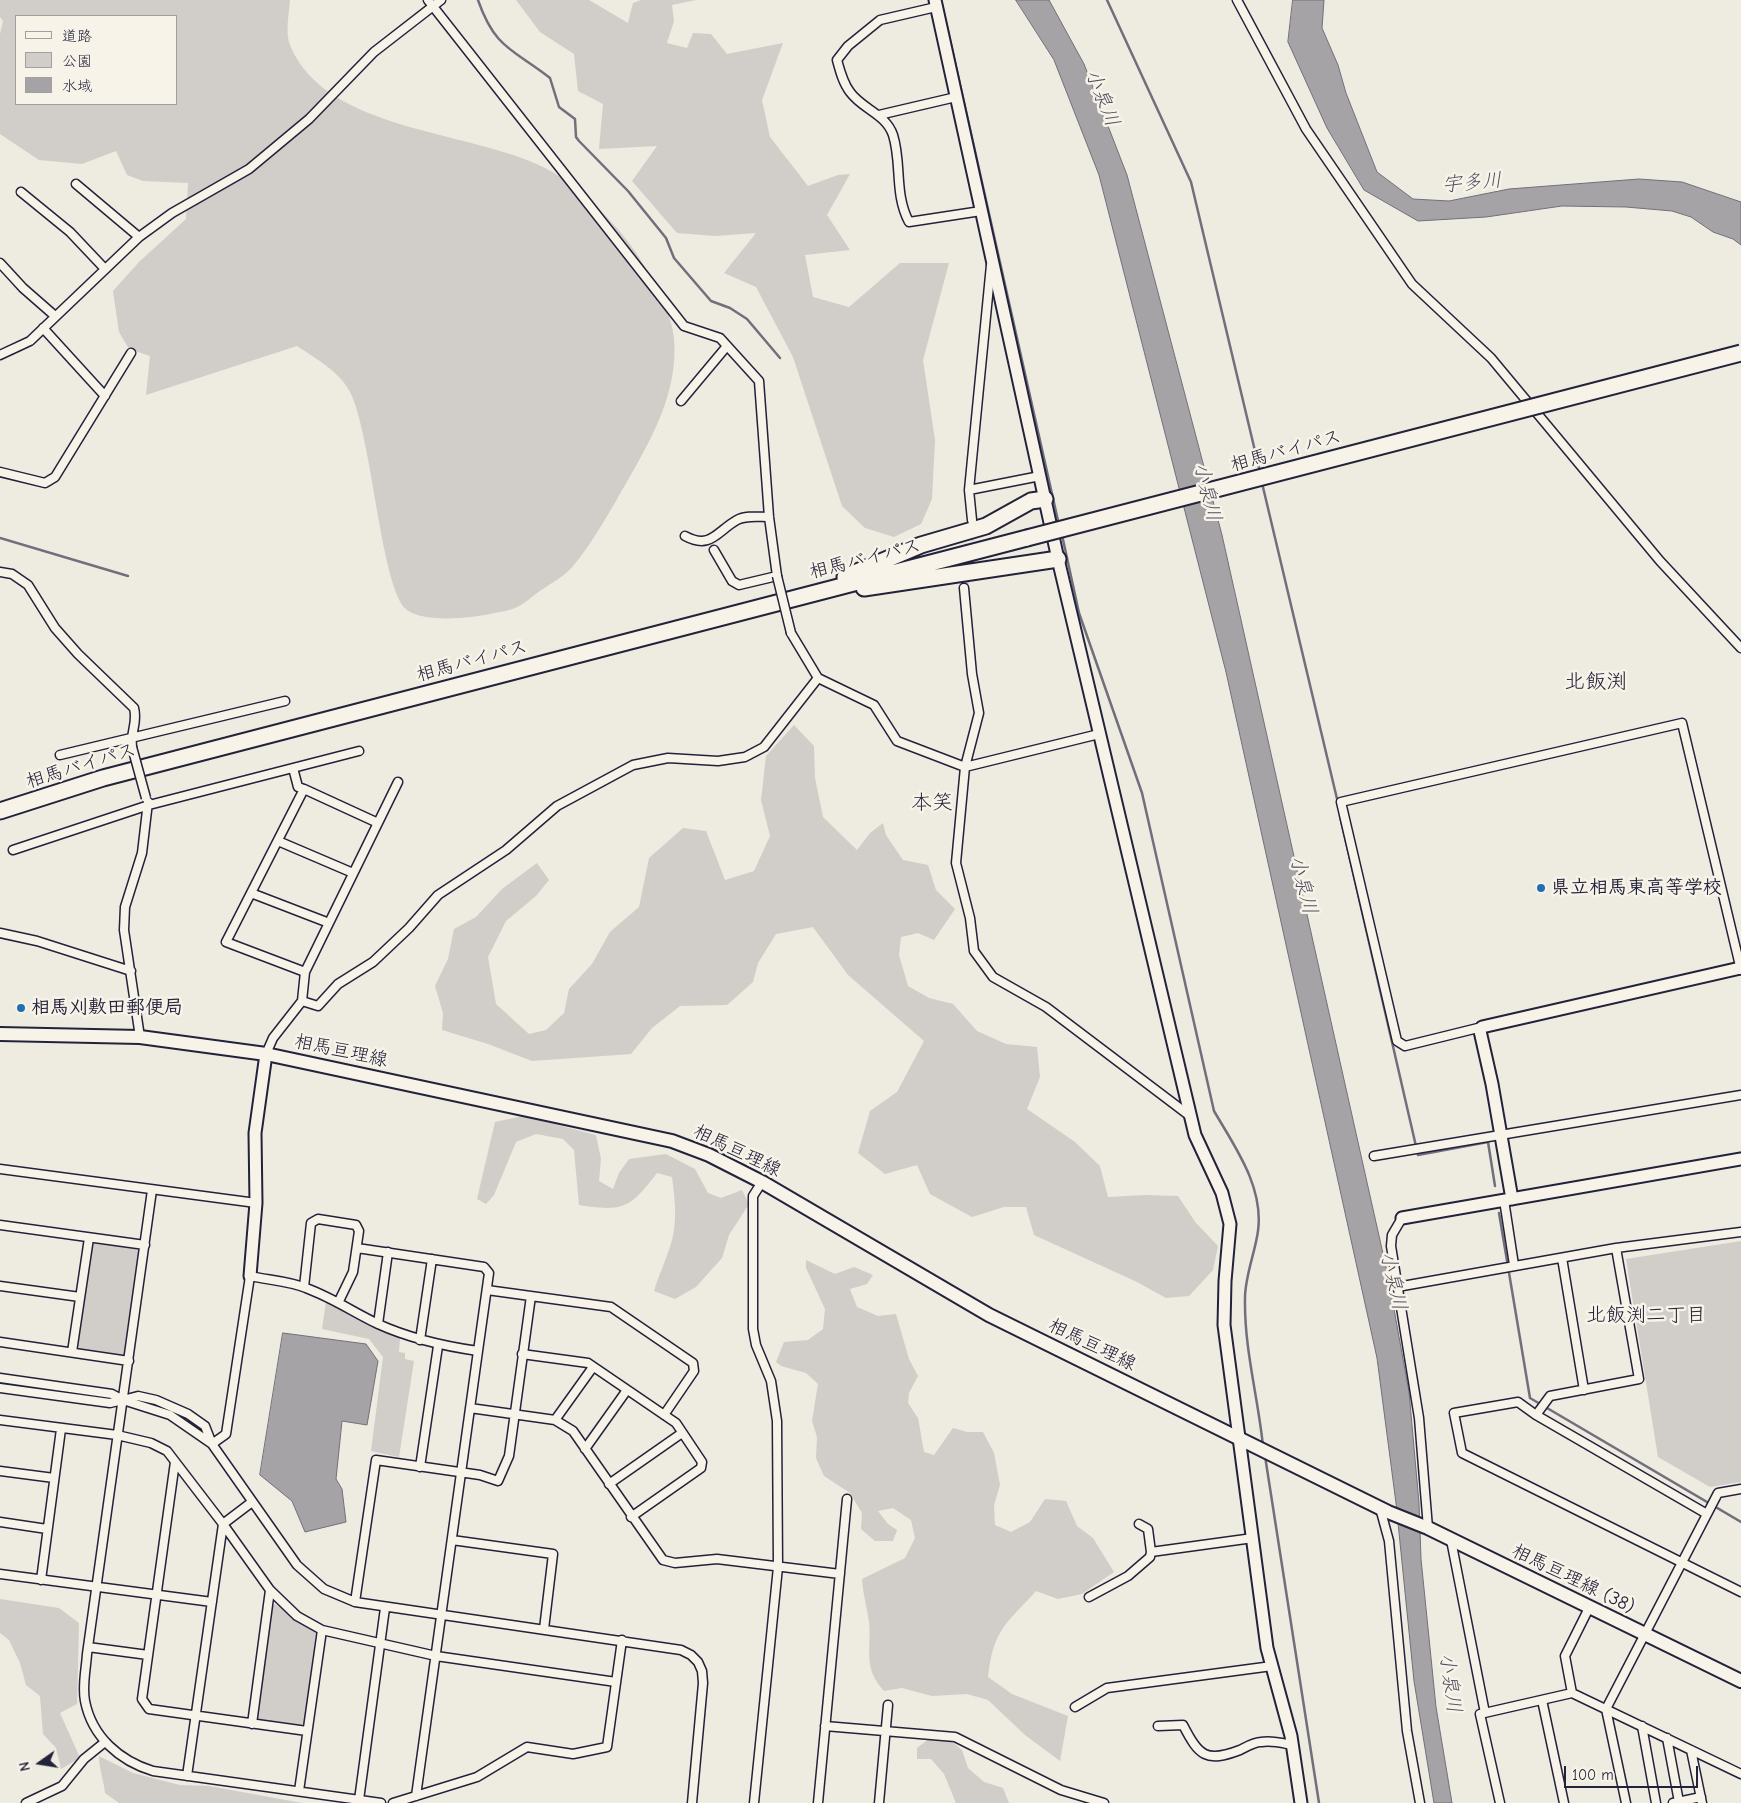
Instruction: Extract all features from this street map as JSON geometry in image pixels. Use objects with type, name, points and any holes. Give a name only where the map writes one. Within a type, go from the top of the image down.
[{"type":"highway","name":"相馬バイパス","points":[[0,811],[103,778],[1741,353]]},
{"type":"highway","points":[[795,597],[921,545],[986,526],[1031,501],[1045,499]]},
{"type":"highway","points":[[795,597],[909,582],[1058,558]]},
{"type":"main road","name":"相馬亘理線","points":[[0,1034],[140,1037],[266,1054],[672,1141],[709,1154],[762,1182],[990,1315],[1384,1510]]},
{"type":"main road","name":"相馬亘理線 (38)","points":[[1384,1510],[1426,1527],[1741,1681]]},
{"type":"street","points":[[428,0],[684,326],[720,338],[759,381],[768,517],[777,576],[791,633],[818,678],[874,706],[897,740],[966,767],[1099,734]]},
{"type":"street","points":[[0,355],[30,341],[139,237],[172,212],[249,170],[309,119],[374,52],[434,8],[441,0]]},
{"type":"street","points":[[1237,0],[1306,129],[1412,284],[1491,358],[1660,561],[1741,648]]},
{"type":"street","points":[[980,211],[909,222],[903,212],[893,134],[884,119],[850,92],[840,74],[836,60],[848,46],[880,20],[936,3],[980,211],[1058,558],[1190,1116],[1195,1134],[1222,1193],[1230,1224],[1225,1281],[1224,1325],[1267,1648],[1292,1745],[1300,1803]]},
{"type":"street","points":[[879,116],[956,96]]},
{"type":"street","points":[[76,184],[139,237]]},
{"type":"street","points":[[20,192],[70,232],[105,270]]},
{"type":"street","points":[[972,520],[968,490],[991,260]]},
{"type":"street","points":[[0,263],[23,288],[55,316]]},
{"type":"street","points":[[43,328],[105,396]]},
{"type":"street","points":[[681,401],[727,346]]},
{"type":"street","points":[[0,472],[45,483],[55,477],[131,353]]},
{"type":"street","points":[[968,490],[1040,476]]},
{"type":"street","points":[[685,536],[696,542],[707,541],[738,519],[768,517]]},
{"type":"street","points":[[714,550],[732,581],[739,585],[777,576]]},
{"type":"street","points":[[0,572],[12,574],[24,582],[55,628],[78,654],[134,708],[136,719],[131,742],[148,801],[142,853],[125,907],[124,930],[140,1037]]},
{"type":"street","points":[[964,588],[972,674],[979,713],[966,767],[956,863],[970,918],[974,951],[993,977],[1046,1007],[1190,1116]]},
{"type":"street","points":[[302,1001],[318,1006],[338,984],[373,962],[409,928],[438,895],[506,850],[557,806],[633,765],[668,758],[718,761],[746,758],[764,747],[818,678]]},
{"type":"street","points":[[60,755],[131,742],[285,702]]},
{"type":"street","points":[[1682,723],[1738,952],[1740,970],[1405,1046],[1397,1041],[1341,802],[1682,723]]},
{"type":"street","points":[[12,850],[148,801],[293,768],[359,750]]},
{"type":"street","points":[[293,768],[298,787],[378,823]]},
{"type":"street","points":[[212,1444],[226,1434],[250,1276],[256,1203],[255,1133],[266,1054],[273,1038],[302,1001],[305,972],[398,782]]},
{"type":"street","points":[[304,790],[226,942],[305,972]]},
{"type":"street","points":[[278,841],[353,873]]},
{"type":"street","points":[[251,893],[329,923]]},
{"type":"street","points":[[0,933],[37,941],[131,971]]},
{"type":"street","points":[[1482,1027],[1480,1030],[1501,1134],[1508,1200],[1510,1266]]},
{"type":"street","points":[[1374,1156],[1741,1095]]},
{"type":"street","points":[[1426,1527],[1419,1418],[1391,1246],[1392,1235],[1402,1218],[1741,1159]]},
{"type":"street","points":[[0,1169],[256,1203]]},
{"type":"street","points":[[754,1803],[778,1567],[777,1421],[771,1381],[756,1345],[753,1329],[753,1196],[762,1182]]},
{"type":"street","points":[[152,1190],[88,1647],[84,1688],[89,1714],[105,1742],[128,1762],[138,1766],[187,1776],[381,1803]]},
{"type":"street","points":[[304,1287],[311,1223],[318,1219],[356,1225],[359,1231],[353,1272],[339,1301]]},
{"type":"street","points":[[0,1225],[145,1245]]},
{"type":"street","points":[[1397,1287],[1616,1248],[1741,1232]]},
{"type":"street","points":[[72,1352],[88,1238]]},
{"type":"street","points":[[357,1248],[484,1266],[490,1273],[416,1796]]},
{"type":"street","points":[[1537,1413],[1550,1396],[1639,1379],[1616,1248]]},
{"type":"street","points":[[378,1324],[388,1252]]},
{"type":"street","points":[[1562,1258],[1584,1390]]},
{"type":"street","points":[[420,1340],[432,1259]]},
{"type":"street","points":[[250,1276],[304,1287],[339,1301],[378,1324],[438,1346],[478,1351]]},
{"type":"street","points":[[0,1286],[80,1298]]},
{"type":"street","points":[[487,1290],[611,1307],[693,1363],[694,1371],[664,1415]]},
{"type":"street","points":[[355,1602],[376,1460],[480,1475],[498,1481],[509,1456],[531,1296]]},
{"type":"street","points":[[0,1342],[129,1361]]},
{"type":"street","points":[[420,1467],[438,1346]]},
{"type":"street","points":[[522,1354],[588,1363],[676,1423],[702,1462],[701,1468],[631,1517]]},
{"type":"street","points":[[555,1420],[593,1367]]},
{"type":"street","points":[[0,1378],[112,1394],[123,1400]]},
{"type":"street","points":[[0,1388],[110,1403],[138,1396],[156,1400],[188,1414],[205,1426],[212,1444],[297,1565],[310,1579],[341,1598],[385,1608],[622,1640],[681,1650],[691,1655],[702,1671],[703,1682],[692,1803]]},
{"type":"street","points":[[585,1449],[627,1390]]},
{"type":"street","points":[[1708,1512],[1518,1402],[1454,1413],[1462,1452],[1741,1592]]},
{"type":"street","points":[[470,1408],[555,1420],[573,1431],[658,1555],[669,1563],[717,1559],[840,1574]]},
{"type":"street","points":[[0,1420],[117,1435],[151,1443],[167,1451],[224,1524],[270,1590],[297,1616],[322,1630],[436,1656],[616,1682]]},
{"type":"street","points":[[41,1580],[62,1429]]},
{"type":"street","points":[[609,1484],[682,1433]]},
{"type":"street","points":[[175,1462],[142,1699],[149,1710],[307,1731]]},
{"type":"street","points":[[0,1471],[54,1478]]},
{"type":"street","points":[[1626,1803],[1606,1708],[1718,1493],[1741,1489]]},
{"type":"street","points":[[818,1803],[847,1499]]},
{"type":"street","points":[[187,1776],[224,1524],[252,1502]]},
{"type":"street","points":[[1384,1510],[1389,1541],[1407,1731],[1420,1803]]},
{"type":"street","points":[[0,1522],[47,1528]]},
{"type":"street","points":[[1089,1598],[1128,1576],[1150,1557],[1148,1529],[1139,1524]]},
{"type":"street","points":[[1151,1552],[1253,1538]]},
{"type":"street","points":[[452,1540],[553,1554],[544,1630]]},
{"type":"street","points":[[1452,1540],[1485,1713]]},
{"type":"street","points":[[0,1574],[212,1602]]},
{"type":"street","points":[[252,1724],[270,1590]]},
{"type":"street","points":[[359,1800],[385,1608]]},
{"type":"street","points":[[1572,1693],[1565,1656],[1589,1608]]},
{"type":"street","points":[[299,1792],[322,1630]]},
{"type":"street","points":[[393,1803],[477,1777],[527,1747],[573,1754],[607,1747],[622,1640]]},
{"type":"street","points":[[88,1647],[148,1656]]},
{"type":"street","points":[[1075,1708],[1107,1688],[1272,1666]]},
{"type":"street","points":[[1500,1803],[1480,1714],[1572,1693],[1741,1774]]},
{"type":"street","points":[[1542,1700],[1564,1803]]},
{"type":"street","points":[[880,1803],[888,1705]]},
{"type":"street","points":[[1158,1726],[1183,1725],[1195,1745],[1204,1755],[1213,1758],[1260,1742],[1274,1741],[1292,1745]]},
{"type":"street","points":[[825,1726],[955,1737],[1061,1790],[1104,1803]]},
{"type":"street","points":[[1642,1726],[1656,1803]]},
{"type":"street","points":[[1667,1738],[1676,1802],[1701,1800],[1691,1750]]},
{"type":"street","points":[[26,1803],[62,1786],[84,1759],[105,1742]]},
{"type":"green space","points":[[0,0],[290,0],[288,29],[290,45],[308,74],[334,96],[367,112],[403,125],[514,155],[545,168],[574,187],[604,214],[630,244],[661,297],[673,330],[674,361],[671,383],[665,403],[648,444],[601,526],[585,551],[569,570],[518,607],[509,610],[481,616],[436,618],[425,617],[407,610],[398,597],[390,574],[365,442],[358,413],[350,392],[334,372],[297,346],[146,395],[150,356],[129,349],[119,332],[113,291],[139,262],[186,219],[188,183],[143,181],[127,175],[116,151],[82,164],[39,160],[0,134],[0,34],[3,21],[0,17]]},
{"type":"green space","points":[[516,0],[589,0],[628,23],[633,3],[641,0],[696,0],[672,5],[674,21],[667,43],[687,48],[693,33],[711,34],[727,54],[783,43],[762,100],[770,137],[808,186],[838,175],[850,174],[827,215],[850,250],[805,255],[813,297],[849,307],[900,263],[949,263],[923,360],[935,440],[932,499],[921,524],[894,537],[865,528],[842,506],[793,357],[756,287],[724,273],[756,233],[715,236],[677,233],[632,181],[657,146],[599,149],[603,104],[578,91],[574,54],[540,32]]},
{"type":"green space","points":[[794,725],[814,746],[815,778],[823,817],[857,850],[870,833],[883,823],[886,835],[903,860],[928,865],[936,890],[955,909],[934,940],[918,933],[901,937],[899,955],[908,986],[929,998],[953,1004],[977,1031],[1006,1044],[1037,1047],[1040,1077],[1027,1109],[1075,1142],[1100,1166],[1108,1197],[1178,1196],[1196,1223],[1218,1246],[1213,1270],[1189,1296],[1166,1298],[1137,1282],[1034,1235],[1026,1207],[1004,1207],[972,1217],[930,1194],[917,1165],[885,1174],[858,1153],[870,1111],[897,1092],[924,1041],[848,975],[813,927],[776,934],[758,963],[753,982],[727,1005],[680,1006],[652,1028],[631,1054],[532,1061],[488,1044],[442,1030],[443,1013],[435,986],[448,959],[454,929],[476,917],[502,889],[537,863],[549,880],[536,896],[506,921],[488,957],[496,1004],[529,1034],[546,1030],[564,1013],[569,989],[592,964],[610,932],[639,907],[649,858],[683,828],[706,831],[725,880],[754,871],[770,836],[761,800],[766,756]]},
{"type":"green space","points":[[523,1116],[596,1135],[601,1159],[599,1181],[613,1189],[619,1173],[629,1159],[666,1154],[695,1169],[708,1193],[721,1198],[742,1190],[749,1204],[729,1235],[722,1258],[696,1287],[675,1299],[654,1291],[673,1238],[675,1203],[672,1177],[657,1173],[640,1194],[625,1205],[606,1208],[579,1205],[574,1150],[563,1139],[536,1134],[516,1142],[494,1195],[486,1204],[477,1199],[495,1122]]},
{"type":"green space","points":[[1741,1241],[1741,1482],[1710,1487],[1658,1457],[1626,1259]]},
{"type":"green space","points":[[94,1242],[136,1249],[139,1252],[125,1354],[80,1349],[78,1346],[91,1246]]},
{"type":"green space","points":[[806,1260],[835,1274],[854,1267],[873,1275],[867,1284],[850,1289],[857,1307],[878,1316],[896,1314],[909,1359],[918,1376],[909,1393],[908,1403],[918,1418],[924,1452],[934,1455],[953,1428],[967,1432],[983,1432],[994,1453],[1000,1485],[994,1505],[995,1525],[1011,1532],[1030,1522],[1045,1499],[1066,1501],[1077,1526],[1093,1538],[1114,1572],[1082,1594],[1058,1599],[1036,1591],[1009,1620],[993,1648],[988,1677],[1012,1694],[1068,1716],[1060,1761],[1025,1735],[988,1700],[967,1694],[932,1696],[902,1688],[884,1691],[877,1682],[870,1666],[870,1632],[862,1579],[905,1558],[915,1538],[911,1520],[893,1508],[878,1511],[888,1524],[897,1530],[893,1541],[875,1541],[861,1529],[862,1513],[850,1493],[824,1476],[816,1458],[817,1437],[812,1421],[818,1384],[806,1373],[781,1366],[776,1362],[784,1342],[808,1340],[823,1329],[825,1309],[806,1268]]},
{"type":"green space","points":[[326,1301],[400,1338],[399,1352],[405,1353],[405,1359],[414,1361],[399,1457],[371,1451],[383,1357],[369,1339],[322,1329]]},
{"type":"green space","points":[[0,1599],[59,1608],[79,1623],[77,1704],[60,1713],[80,1758],[61,1769],[56,1748],[43,1734],[40,1696],[26,1685],[20,1663],[9,1640],[0,1633]]},
{"type":"green space","points":[[275,1604],[316,1633],[304,1723],[299,1726],[259,1720],[257,1718],[272,1606]]},
{"type":"green space","points":[[930,1738],[950,1740],[962,1750],[968,1768],[984,1782],[1003,1788],[1009,1803],[956,1803],[944,1774],[931,1759],[917,1759],[917,1748]]},
{"type":"green space","points":[[99,1756],[133,1773],[180,1785],[209,1786],[302,1803],[119,1803],[105,1793]]},
{"type":"water","name":"小泉川","points":[[1016,0],[1049,0],[1084,64],[1127,175],[1222,535],[1388,1276],[1409,1392],[1419,1503],[1421,1559],[1436,1707],[1452,1803],[1434,1803],[1414,1681],[1396,1503],[1377,1358],[1226,672],[1099,175],[1054,60]]},
{"type":"water","points":[[1293,0],[1324,0],[1322,28],[1338,65],[1346,93],[1377,172],[1413,199],[1449,201],[1509,189],[1639,179],[1682,182],[1741,202],[1741,245],[1733,239],[1713,232],[1691,217],[1672,211],[1626,207],[1562,206],[1486,217],[1418,221],[1364,190],[1327,128],[1288,42]]},
{"type":"water","points":[[283,1333],[366,1344],[378,1361],[367,1425],[342,1421],[336,1479],[342,1489],[346,1522],[305,1532],[292,1501],[260,1475]]},
{"type":"waterway","points":[[478,0],[484,16],[498,39],[550,78],[559,107],[575,119],[576,137],[628,191],[666,238],[674,258],[711,301],[730,308],[747,319],[780,358]]},
{"type":"waterway","points":[[941,0],[1059,525]]},
{"type":"waterway","points":[[1107,0],[1191,182],[1260,472]]},
{"type":"waterway","points":[[1262,483],[1338,803]]},
{"type":"waterway","points":[[1062,535],[1079,613],[1142,793],[1214,1111],[1239,1153],[1257,1199],[1258,1231],[1247,1281],[1245,1317],[1263,1446]]},
{"type":"waterway","points":[[0,538],[128,576]]},
{"type":"waterway","points":[[1340,816],[1418,1155],[1488,1142],[1495,1186]]},
{"type":"waterway","points":[[1499,1213],[1530,1398],[1741,1522]]},
{"type":"waterway","points":[[1265,1456],[1319,1803]]},
{"type":"tunnel","points":[[964,588],[971,529]]},
{"type":"place","name":"県立相馬東高等学校","points":[[1541,888]]},
{"type":"place","name":"相馬刈敷田郵便局","points":[[21,1008]]},
{"type":"district","name":"北飯渕","points":[[1596,682]]},
{"type":"district","name":"本笑","points":[[932,803]]},
{"type":"district","name":"北飯渕二丁目","points":[[1646,1315]]},
{"type":"water label","name":"宇多川","points":[[1472,183]]}]
